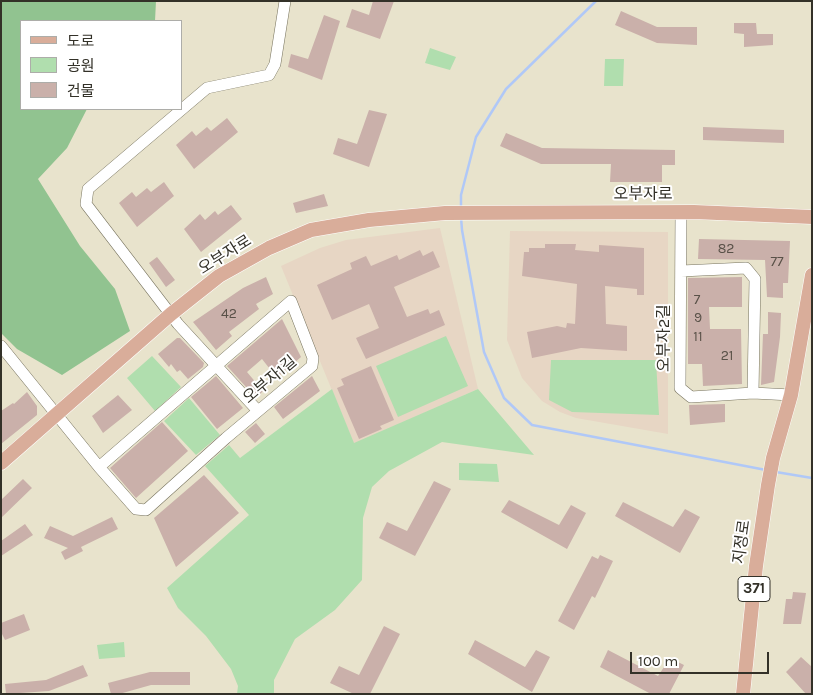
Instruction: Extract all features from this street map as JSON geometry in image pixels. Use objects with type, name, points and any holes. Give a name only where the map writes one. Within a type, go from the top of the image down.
[{"type":"main road","name":"오부자로","points":[[1,463],[171,314],[219,276],[269,248],[311,230],[369,220],[475,212],[680,211],[812,217]]},
{"type":"main road","name":"371","points":[[791,395],[812,275]]},
{"type":"main road","name":"지정로","points":[[743,694],[756,566],[768,485],[772,462],[791,395]]},
{"type":"street","points":[[182,109],[207,88],[268,75],[275,64],[285,1]]},
{"type":"street","points":[[181,110],[88,189],[86,204],[171,314],[258,411]]},
{"type":"street","name":"오부자2길","points":[[680,211],[680,388],[692,397],[753,393],[791,395]]},
{"type":"street","points":[[681,271],[746,268],[755,279],[753,393]]},
{"type":"street","name":"오부자1길","points":[[58,415],[99,467],[136,509],[146,510],[312,366],[313,358],[291,301],[99,467]]},
{"type":"street","points":[[1,346],[58,415]]},
{"type":"shaded area","points":[[440,228],[478,389],[354,444],[281,266],[320,248],[346,240]]},
{"type":"shaded area","points":[[510,231],[668,232],[668,434],[576,418],[560,412],[542,401],[522,378],[507,340]]},
{"type":"green space","points":[[1,1],[156,1],[155,20],[20,20],[20,110],[86,110],[67,148],[38,179],[80,246],[115,289],[130,331],[62,375],[17,349],[1,333]]},
{"type":"green space","points":[[430,48],[456,57],[450,70],[425,63]]},
{"type":"green space","points":[[605,59],[624,59],[623,86],[604,86]]},
{"type":"green space","points":[[446,336],[468,386],[398,417],[376,366]]},
{"type":"green space","points":[[152,356],[181,387],[155,411],[127,378]]},
{"type":"green space","points":[[551,360],[656,360],[659,415],[572,412],[549,400]]},
{"type":"green space","points":[[332,389],[354,443],[478,389],[534,455],[442,442],[389,471],[372,487],[363,518],[362,580],[335,610],[295,639],[274,680],[274,694],[237,694],[238,686],[231,669],[206,636],[178,608],[167,588],[249,515],[205,466],[229,445],[240,458]]},
{"type":"green space","points":[[189,398],[220,435],[196,455],[164,421]]},
{"type":"green space","points":[[459,463],[497,464],[499,482],[459,480]]},
{"type":"green space","points":[[124,642],[125,657],[99,659],[97,645]]},
{"type":"building","points":[[373,1],[394,1],[380,39],[346,27],[352,9],[369,15]]},
{"type":"building","points":[[621,11],[657,27],[697,27],[697,45],[657,43],[615,25]]},
{"type":"building","points":[[324,15],[340,21],[322,80],[288,67],[291,54],[308,59]]},
{"type":"building","points":[[734,23],[756,23],[757,34],[773,34],[773,45],[744,47],[744,34],[734,33]]},
{"type":"building","points":[[369,110],[387,114],[369,167],[333,154],[338,138],[357,144]]},
{"type":"building","points":[[227,118],[238,132],[194,169],[176,145],[192,131],[196,136],[207,127],[211,131]]},
{"type":"building","points":[[703,127],[784,130],[784,143],[703,140]]},
{"type":"building","points":[[506,133],[542,148],[675,150],[675,165],[662,165],[662,182],[610,182],[611,164],[541,164],[500,146]]},
{"type":"building","points":[[164,182],[174,196],[137,227],[119,203],[132,192],[136,197],[147,188],[151,192]]},
{"type":"building","points":[[324,194],[328,206],[296,213],[293,203]]},
{"type":"building","points":[[231,205],[242,219],[201,252],[184,229],[200,214],[205,220],[215,211],[218,215]]},
{"type":"building","points":[[699,239],[790,241],[788,283],[783,283],[783,298],[767,297],[765,260],[698,259]]},
{"type":"building","points":[[545,244],[576,244],[575,250],[599,252],[599,245],[644,248],[644,295],[637,295],[637,289],[605,286],[606,324],[627,326],[627,351],[581,348],[532,358],[527,332],[557,326],[566,328],[567,323],[575,324],[577,284],[522,276],[524,252],[529,252],[529,248],[545,248]]},
{"type":"building","points":[[420,250],[423,256],[433,251],[440,267],[394,287],[407,317],[428,309],[430,314],[439,310],[445,325],[366,359],[356,338],[379,328],[369,304],[332,320],[317,285],[352,269],[350,263],[366,256],[371,266],[397,255],[399,260]]},
{"type":"building","points":[[157,257],[175,280],[166,287],[149,263]]},
{"type":"building","points":[[266,277],[273,294],[256,304],[259,309],[229,332],[232,336],[216,350],[193,322],[243,288]]},
{"type":"building","points":[[742,277],[742,307],[709,307],[710,329],[741,329],[742,384],[703,386],[702,364],[688,364],[688,278]]},
{"type":"building","points":[[768,312],[781,313],[780,337],[774,382],[761,385],[763,334],[768,334]]},
{"type":"building","points":[[282,319],[301,357],[277,378],[262,359],[247,372],[263,391],[256,398],[227,366]]},
{"type":"building","points":[[177,338],[180,338],[204,363],[203,367],[188,379],[180,370],[177,372],[171,364],[169,367],[158,354]]},
{"type":"building","points":[[371,366],[394,420],[380,426],[382,429],[359,439],[337,388],[344,385],[341,379]]},
{"type":"building","points":[[216,376],[243,408],[217,429],[191,397]]},
{"type":"building","points":[[312,376],[320,391],[283,419],[274,407]]},
{"type":"building","points":[[27,392],[37,406],[37,415],[1,444],[1,411],[14,404]]},
{"type":"building","points":[[118,395],[132,410],[103,433],[92,416]]},
{"type":"building","points":[[725,404],[725,422],[690,425],[689,405]]},
{"type":"building","points":[[162,422],[188,451],[136,498],[110,468]]},
{"type":"building","points":[[256,423],[265,434],[255,443],[245,432]]},
{"type":"building","points":[[204,475],[239,513],[176,567],[154,518]]},
{"type":"building","points":[[23,479],[32,488],[1,518],[1,500]]},
{"type":"building","points":[[434,481],[451,489],[415,556],[379,538],[387,522],[407,531]]},
{"type":"building","points":[[509,500],[559,525],[571,505],[586,513],[567,549],[501,512]]},
{"type":"building","points":[[623,502],[673,527],[685,509],[700,517],[680,553],[615,516]]},
{"type":"building","points":[[112,517],[118,529],[81,547],[83,551],[65,560],[61,552],[68,548],[44,538],[50,526],[73,536]]},
{"type":"building","points":[[25,524],[33,535],[1,556],[1,541]]},
{"type":"building","points":[[600,555],[613,561],[595,598],[592,596],[574,630],[558,621],[592,556],[598,559]]},
{"type":"building","points":[[793,592],[806,593],[801,624],[783,624],[786,599],[792,599]]},
{"type":"building","points":[[24,614],[30,630],[5,640],[1,632],[1,623]]},
{"type":"building","points":[[384,626],[400,634],[370,694],[354,694],[330,683],[339,666],[359,675]]},
{"type":"building","points":[[475,640],[525,667],[536,650],[550,657],[532,692],[468,654]]},
{"type":"building","points":[[608,650],[658,676],[670,658],[684,665],[669,694],[651,694],[600,667]]},
{"type":"building","points":[[801,657],[812,667],[812,694],[806,694],[786,672]]},
{"type":"building","points":[[83,665],[88,676],[49,691],[6,694],[5,684],[46,680]]},
{"type":"building","points":[[150,672],[190,672],[190,685],[151,685],[119,694],[111,694],[108,683]]},
{"type":"waterway","points":[[461,209],[461,195],[476,137],[506,89],[596,1]]},
{"type":"waterway","points":[[461,217],[484,352],[504,398],[532,425],[766,470]]},
{"type":"waterway","points":[[776,472],[812,478]]}]
